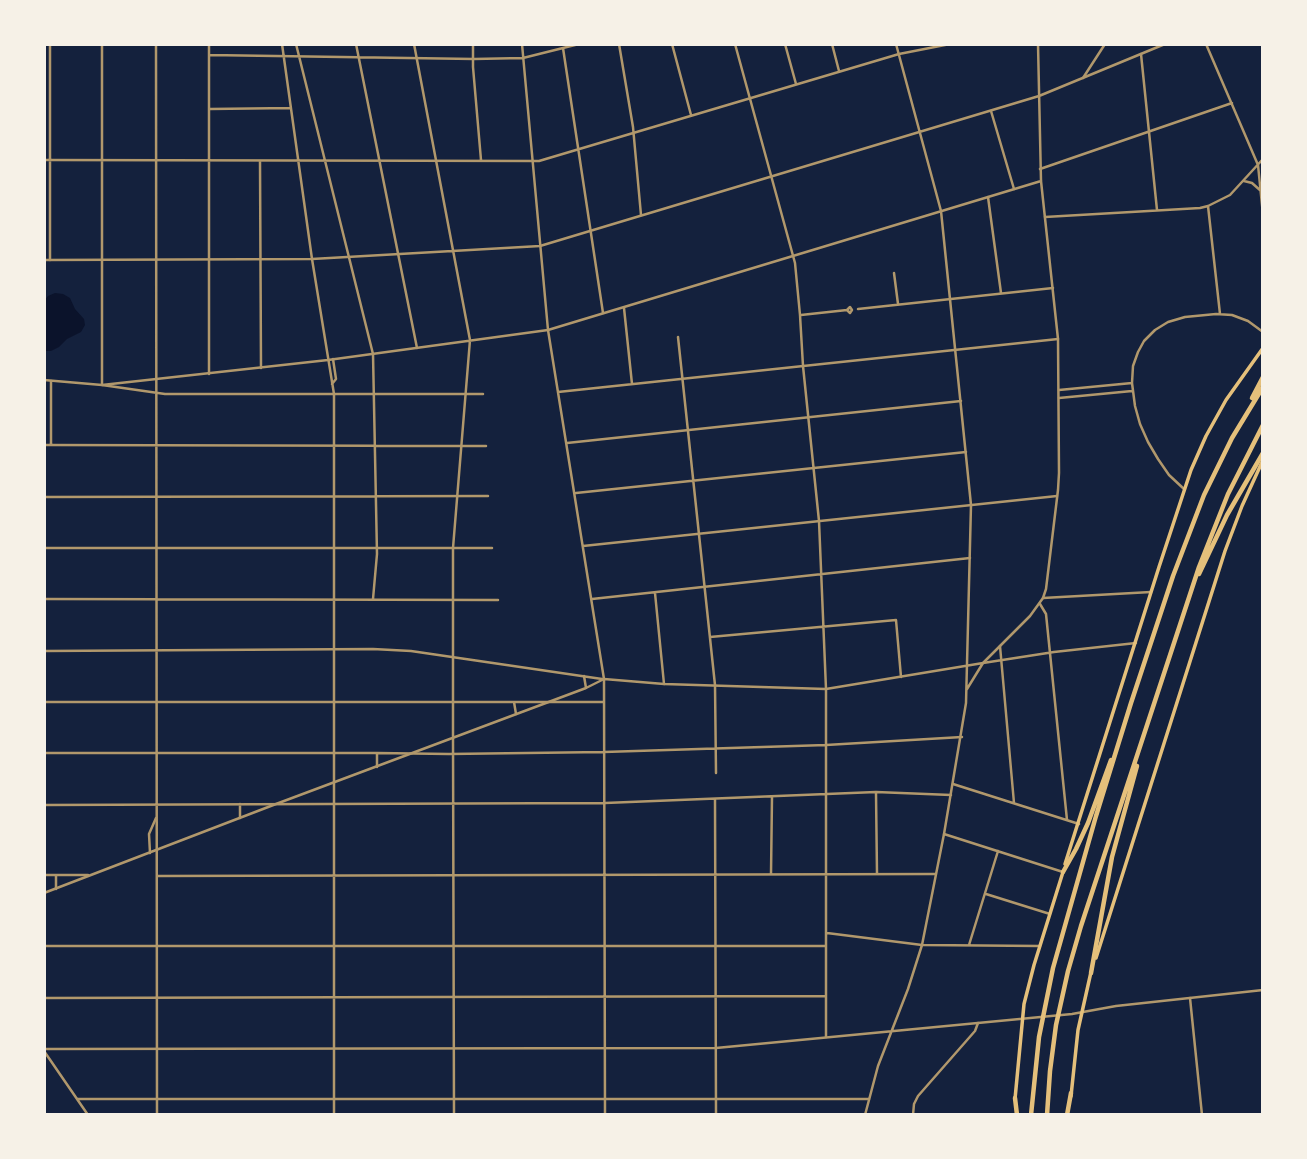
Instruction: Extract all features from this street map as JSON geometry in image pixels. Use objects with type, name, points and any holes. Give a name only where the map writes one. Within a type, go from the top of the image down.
[{"type":"highway","points":[[1063,872],[1091,813],[1184,546],[1214,473],[1263,377]]},
{"type":"highway","points":[[1235,431],[1263,387]]},
{"type":"highway","points":[[1047,1115],[1054,1040],[1070,964],[1188,597],[1222,508],[1263,425]]},
{"type":"highway","points":[[1188,597],[1221,526],[1263,453]]},
{"type":"highway","points":[[1031,1115],[1039,1037],[1053,968],[1131,703]]},
{"type":"highway","points":[[1091,973],[1112,857],[1152,709]]},
{"type":"highway","points":[[1068,1115],[1071,1093]]},
{"type":"highway","points":[[1015,1098],[1015,1115]]},
{"type":"main road","points":[[1015,1098],[1025,997],[1185,489],[1215,418],[1263,348]]},
{"type":"main road","points":[[1071,1093],[1081,1012],[1091,973],[1225,551],[1263,460]]},
{"type":"street","points":[[50,44],[50,260]]},
{"type":"street","points":[[102,44],[102,385]]},
{"type":"street","points":[[156,44],[157,1115]]},
{"type":"street","points":[[209,44],[209,374]]},
{"type":"street","points":[[282,44],[334,394],[334,1115]]},
{"type":"street","points":[[296,44],[373,354],[377,548],[373,599]]},
{"type":"street","points":[[356,44],[417,348]]},
{"type":"street","points":[[414,44],[470,340],[453,548],[454,1115]]},
{"type":"street","points":[[473,44],[481,160]]},
{"type":"street","points":[[522,44],[548,330],[604,679],[605,1115]]},
{"type":"street","points":[[209,55],[523,58],[579,44]]},
{"type":"street","points":[[619,44],[633,127],[641,215]]},
{"type":"street","points":[[672,44],[691,115]]},
{"type":"street","points":[[735,44],[793,257],[819,521],[826,689],[826,1037]]},
{"type":"street","points":[[785,44],[796,84]]},
{"type":"street","points":[[832,44],[839,71]]},
{"type":"street","points":[[865,1115],[878,1066],[922,945],[962,737],[966,703],[971,505],[941,211],[896,44]]},
{"type":"street","points":[[44,160],[539,161],[839,71],[899,54],[950,44]]},
{"type":"street","points":[[966,689],[983,663],[1030,616],[1043,598],[1057,496],[1058,339],[1040,169],[1038,44]]},
{"type":"street","points":[[1083,78],[1105,44]]},
{"type":"street","points":[[44,260],[350,258],[541,246],[1039,96],[1165,44]]},
{"type":"street","points":[[1206,44],[1258,165],[1263,215]]},
{"type":"street","points":[[564,48],[603,313]]},
{"type":"street","points":[[1141,54],[1157,210]]},
{"type":"street","points":[[1040,169],[1232,103]]},
{"type":"street","points":[[209,109],[291,108]]},
{"type":"street","points":[[991,111],[1014,189]]},
{"type":"street","points":[[1045,217],[1208,206],[1230,195],[1263,159]]},
{"type":"street","points":[[260,160],[261,368]]},
{"type":"street","points":[[102,385],[328,360],[548,330],[1041,181]]},
{"type":"street","points":[[1244,181],[1252,183],[1261,191]]},
{"type":"street","points":[[988,197],[1002,293]]},
{"type":"street","points":[[1208,206],[1220,314]]},
{"type":"street","points":[[894,273],[898,304]]},
{"type":"street","points":[[859,309],[1053,288]]},
{"type":"street","points":[[624,308],[632,384]]},
{"type":"street","points":[[800,315],[847,310]]},
{"type":"street","points":[[1185,489],[1163,468],[1150,447],[1138,417],[1132,383],[1137,354],[1144,341],[1155,330],[1178,318],[1220,314],[1242,318],[1263,332]]},
{"type":"street","points":[[678,337],[715,685],[716,773]]},
{"type":"street","points":[[558,392],[1058,339]]},
{"type":"street","points":[[332,383],[336,379],[333,359]]},
{"type":"street","points":[[44,380],[156,393],[484,394]]},
{"type":"street","points":[[51,381],[51,445]]},
{"type":"street","points":[[1058,390],[1132,383]]},
{"type":"street","points":[[1059,398],[1133,391]]},
{"type":"street","points":[[566,443],[961,401]]},
{"type":"street","points":[[44,445],[486,446]]},
{"type":"street","points":[[574,493],[966,452]]},
{"type":"street","points":[[44,497],[488,496]]},
{"type":"street","points":[[583,546],[1057,496]]},
{"type":"street","points":[[44,548],[492,548]]},
{"type":"street","points":[[592,598],[970,558]]},
{"type":"street","points":[[654,592],[664,684]]},
{"type":"street","points":[[1043,598],[1151,592]]},
{"type":"street","points":[[44,599],[498,600]]},
{"type":"street","points":[[1040,604],[1046,614],[1067,820]]},
{"type":"street","points":[[710,637],[896,620],[901,677]]},
{"type":"street","points":[[44,650],[398,650],[604,679],[664,684],[826,689],[1001,660],[1136,643]]},
{"type":"street","points":[[1000,645],[1014,803]]},
{"type":"street","points":[[584,676],[586,688]]},
{"type":"street","points":[[44,893],[604,679]]},
{"type":"street","points":[[44,702],[604,702]]},
{"type":"street","points":[[514,702],[516,714]]},
{"type":"street","points":[[44,753],[604,752],[826,745],[962,737]]},
{"type":"street","points":[[377,753],[377,767]]},
{"type":"street","points":[[953,783],[1079,824]]},
{"type":"street","points":[[44,805],[604,803],[876,792],[951,795]]},
{"type":"street","points":[[876,792],[877,874]]},
{"type":"street","points":[[771,874],[772,797]]},
{"type":"street","points":[[715,800],[716,1115]]},
{"type":"street","points":[[240,804],[240,818]]},
{"type":"street","points":[[150,853],[149,834],[156,818]]},
{"type":"street","points":[[944,834],[1063,872]]},
{"type":"street","points":[[969,945],[998,851]]},
{"type":"street","points":[[158,876],[936,874]]},
{"type":"street","points":[[44,875],[92,875]]},
{"type":"street","points":[[56,875],[56,889]]},
{"type":"street","points":[[985,893],[1050,914]]},
{"type":"street","points":[[826,933],[922,945],[1040,946]]},
{"type":"street","points":[[44,946],[826,946]]},
{"type":"street","points":[[44,1050],[716,1048],[1021,1019],[1263,990]]},
{"type":"street","points":[[44,998],[826,996]]},
{"type":"street","points":[[1190,998],[1202,1115]]},
{"type":"street","points":[[913,1115],[918,1096],[975,1031],[978,1023]]},
{"type":"street","points":[[44,1050],[88,1115]]},
{"type":"street","points":[[78,1099],[869,1099]]},
{"type":"water","points":[[55,293],[70,298],[85,325],[81,332],[67,339],[59,347],[44,351],[44,301]]}]
